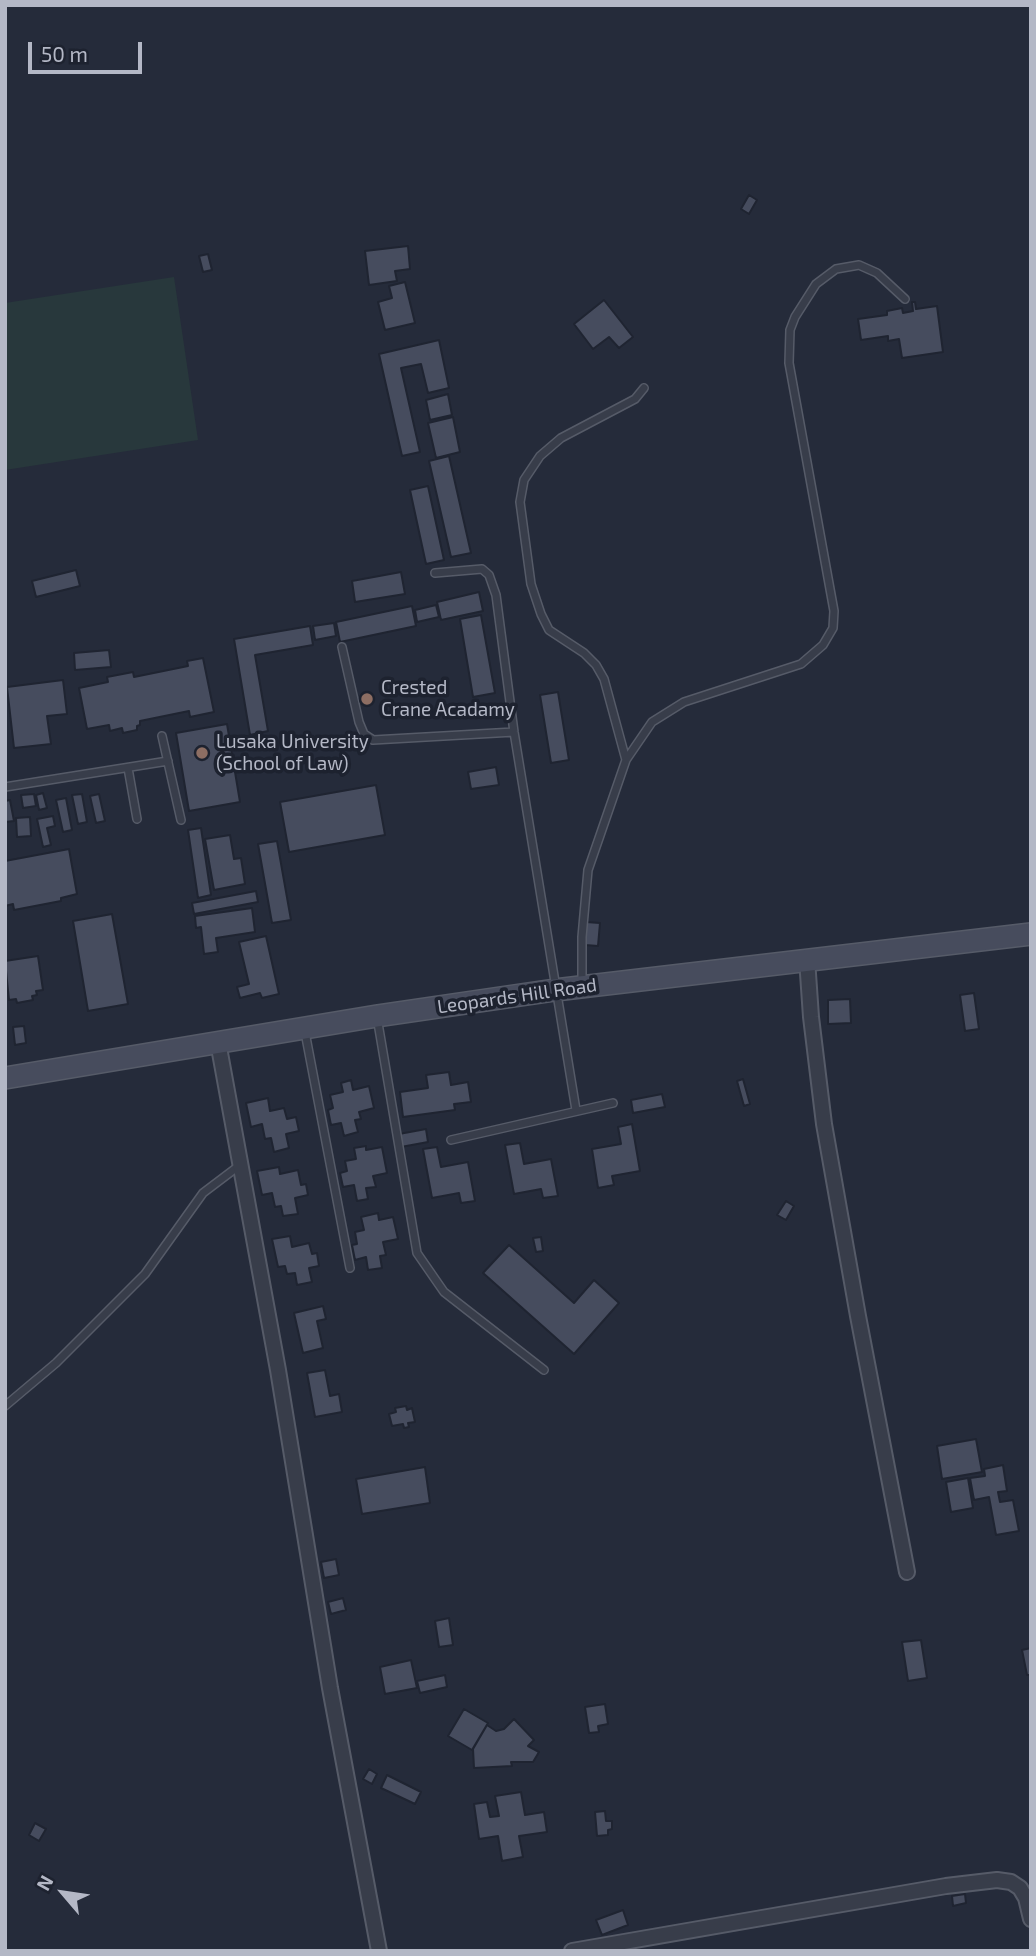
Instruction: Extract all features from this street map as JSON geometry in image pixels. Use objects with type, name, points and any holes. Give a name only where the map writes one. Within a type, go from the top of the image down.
[{"type":"main road","name":"Leopards Hill Road","points":[[5,1077],[377,1016],[555,990],[807,958],[1031,934]]},
{"type":"street","points":[[807,958],[824,1124],[906,1572]]},
{"type":"street","points":[[218,1042],[278,1370],[330,1688],[379,1951]]},
{"type":"street","points":[[572,1951],[946,1886],[997,1880],[1011,1882],[1020,1888],[1026,1898],[1031,1919]]},
{"type":"lane","points":[[582,987],[582,937],[588,870],[626,760],[652,722],[684,702],[801,664],[823,645],[833,628],[832,600],[789,363],[790,330],[794,317],[816,284],[836,269],[859,265],[869,268],[905,299]]},
{"type":"lane","points":[[626,760],[604,679],[596,665],[584,653],[549,630],[541,614],[531,584],[520,502],[524,480],[540,456],[561,438],[635,399],[644,388]]},
{"type":"lane","points":[[435,573],[482,569],[489,575],[496,595],[514,732],[576,1110]]},
{"type":"lane","points":[[342,647],[359,722],[364,734],[373,740],[514,732]]},
{"type":"lane","points":[[162,736],[181,820]]},
{"type":"lane","points":[[5,787],[168,761]]},
{"type":"lane","points":[[128,768],[137,819]]},
{"type":"lane","points":[[377,1016],[417,1253],[444,1292],[544,1370]]},
{"type":"lane","points":[[305,1028],[350,1268]]},
{"type":"lane","points":[[451,1140],[613,1103]]},
{"type":"lane","points":[[5,1406],[56,1363],[145,1274],[202,1193],[240,1165]]},
{"type":"shaded area","points":[[174,277],[198,440],[5,470],[5,303]]},
{"type":"building","points":[[749,195],[757,200],[749,214],[741,209]]},
{"type":"building","points":[[408,246],[410,269],[395,271],[397,281],[369,285],[365,251]]},
{"type":"building","points":[[208,254],[212,270],[203,272],[199,256]]},
{"type":"building","points":[[405,282],[415,323],[385,330],[378,302],[392,298],[389,286]]},
{"type":"building","points":[[604,300],[633,337],[619,348],[609,337],[593,349],[574,324]]},
{"type":"building","points":[[912,302],[915,302],[916,309],[937,306],[943,352],[902,358],[899,339],[888,341],[888,336],[861,340],[858,319],[887,315],[887,311],[902,308],[903,313],[913,311]]},
{"type":"building","points":[[439,340],[449,388],[428,393],[421,364],[401,368],[420,452],[402,456],[379,354]]},
{"type":"building","points":[[448,394],[452,415],[430,420],[426,400]]},
{"type":"building","points":[[453,417],[460,452],[436,458],[428,423]]},
{"type":"building","points":[[449,456],[471,553],[451,557],[429,461]]},
{"type":"building","points":[[428,486],[444,560],[426,564],[410,490]]},
{"type":"building","points":[[76,570],[80,586],[36,597],[32,581]]},
{"type":"building","points":[[401,572],[405,594],[355,602],[352,581]]},
{"type":"building","points":[[479,592],[483,611],[441,620],[437,602]]},
{"type":"building","points":[[436,605],[439,617],[417,622],[415,610]]},
{"type":"building","points":[[412,606],[416,626],[340,642],[336,622]]},
{"type":"building","points":[[481,615],[495,693],[473,697],[460,619]]},
{"type":"building","points":[[334,623],[336,636],[315,640],[313,626]]},
{"type":"building","points":[[310,626],[313,645],[255,655],[268,731],[250,735],[234,639]]},
{"type":"building","points":[[109,650],[111,667],[75,670],[74,653]]},
{"type":"building","points":[[203,658],[214,712],[190,717],[189,711],[140,721],[137,730],[123,733],[122,728],[110,731],[109,725],[87,729],[79,688],[108,682],[107,677],[133,672],[134,677],[188,666],[187,661]]},
{"type":"building","points":[[63,680],[67,714],[47,716],[51,744],[14,748],[7,687]]},
{"type":"building","points":[[558,692],[569,760],[551,763],[540,695]]},
{"type":"building","points":[[227,724],[240,802],[189,811],[176,733]]},
{"type":"building","points":[[496,767],[499,785],[471,789],[468,772]]},
{"type":"building","points":[[376,785],[385,835],[289,852],[280,802]]},
{"type":"building","points":[[43,793],[47,808],[39,810],[36,795]]},
{"type":"building","points":[[34,794],[36,806],[23,808],[21,795]]},
{"type":"building","points":[[82,794],[87,822],[78,824],[72,795]]},
{"type":"building","points":[[99,794],[105,821],[96,823],[90,796]]},
{"type":"building","points":[[66,798],[72,830],[63,832],[56,800]]},
{"type":"building","points":[[10,800],[14,821],[5,822],[5,801]]},
{"type":"building","points":[[53,816],[55,826],[47,828],[51,845],[43,847],[37,819]]},
{"type":"building","points":[[30,817],[31,836],[17,837],[16,818]]},
{"type":"building","points":[[201,828],[211,895],[198,898],[188,830]]},
{"type":"building","points":[[230,835],[234,859],[241,858],[245,884],[214,890],[205,839]]},
{"type":"building","points":[[277,841],[291,920],[272,923],[258,844]]},
{"type":"building","points":[[69,849],[77,894],[61,898],[61,901],[14,910],[13,904],[5,906],[5,861]]},
{"type":"building","points":[[256,891],[258,902],[194,914],[192,903]]},
{"type":"building","points":[[252,908],[255,932],[216,938],[218,952],[204,954],[201,927],[196,928],[195,916]]},
{"type":"building","points":[[112,914],[128,1004],[88,1011],[73,921]]},
{"type":"building","points":[[586,922],[600,923],[598,946],[585,945]]},
{"type":"building","points":[[266,936],[279,994],[262,998],[260,993],[240,998],[237,987],[249,984],[239,942]]},
{"type":"building","points":[[38,956],[43,990],[36,991],[37,995],[32,996],[33,1000],[17,1003],[16,999],[9,1000],[5,961]]},
{"type":"building","points":[[974,993],[979,1029],[965,1031],[960,995]]},
{"type":"building","points":[[850,999],[851,1023],[828,1024],[828,1000]]},
{"type":"building","points":[[24,1026],[26,1043],[15,1045],[13,1027]]},
{"type":"building","points":[[449,1072],[451,1085],[468,1082],[471,1102],[454,1104],[455,1110],[403,1117],[400,1092],[428,1088],[426,1075]]},
{"type":"building","points":[[743,1079],[750,1104],[744,1106],[737,1081]]},
{"type":"building","points":[[351,1080],[353,1090],[369,1086],[374,1108],[359,1112],[361,1119],[355,1120],[358,1132],[344,1136],[341,1123],[331,1125],[328,1110],[333,1108],[330,1095],[343,1092],[341,1083]]},
{"type":"building","points":[[662,1094],[665,1107],[633,1113],[631,1100]]},
{"type":"building","points":[[268,1098],[270,1111],[284,1108],[287,1119],[296,1117],[299,1131],[286,1134],[289,1148],[274,1152],[271,1138],[265,1139],[262,1124],[251,1127],[246,1103]]},
{"type":"building","points":[[632,1124],[640,1171],[612,1176],[614,1185],[598,1188],[592,1149],[621,1144],[618,1127]]},
{"type":"building","points":[[426,1129],[428,1142],[401,1147],[399,1134]]},
{"type":"building","points":[[520,1143],[524,1164],[551,1159],[558,1196],[543,1198],[541,1189],[514,1194],[505,1145]]},
{"type":"building","points":[[366,1146],[366,1150],[382,1147],[387,1173],[373,1176],[376,1187],[366,1188],[368,1199],[357,1201],[354,1185],[343,1187],[340,1173],[347,1171],[345,1161],[356,1159],[354,1148]]},
{"type":"building","points":[[437,1147],[441,1167],[468,1162],[475,1201],[461,1203],[459,1193],[432,1198],[423,1149]]},
{"type":"building","points":[[279,1167],[280,1174],[298,1170],[301,1185],[306,1184],[308,1195],[295,1198],[298,1214],[283,1216],[281,1206],[275,1207],[272,1193],[262,1195],[257,1171]]},
{"type":"building","points":[[786,1201],[794,1206],[786,1220],[777,1215]]},
{"type":"building","points":[[378,1213],[379,1220],[393,1217],[398,1239],[383,1242],[386,1255],[380,1256],[382,1268],[368,1270],[366,1257],[355,1260],[352,1245],[357,1244],[355,1232],[364,1230],[361,1217]]},
{"type":"building","points":[[290,1236],[292,1247],[309,1243],[312,1254],[317,1253],[319,1266],[309,1268],[312,1282],[297,1285],[295,1273],[287,1274],[285,1266],[278,1267],[272,1239]]},
{"type":"building","points":[[541,1237],[543,1251],[536,1252],[533,1238]]},
{"type":"building","points":[[509,1245],[574,1303],[594,1280],[619,1303],[574,1354],[483,1273]]},
{"type":"building","points":[[323,1306],[326,1319],[317,1321],[323,1348],[303,1353],[294,1313]]},
{"type":"building","points":[[325,1370],[330,1396],[339,1394],[342,1412],[315,1417],[307,1373]]},
{"type":"building","points":[[406,1406],[407,1410],[412,1408],[415,1422],[408,1423],[409,1427],[404,1428],[403,1424],[392,1426],[389,1414],[396,1412],[395,1408]]},
{"type":"building","points":[[976,1439],[982,1472],[942,1479],[937,1446]]},
{"type":"building","points":[[1003,1465],[1007,1491],[998,1492],[1000,1502],[1013,1500],[1019,1531],[996,1535],[989,1497],[974,1500],[970,1478],[985,1476],[984,1469]]},
{"type":"building","points":[[425,1467],[430,1503],[362,1514],[356,1479]]},
{"type":"building","points":[[968,1478],[973,1508],[951,1512],[946,1482]]},
{"type":"building","points":[[336,1559],[339,1575],[324,1578],[321,1562]]},
{"type":"building","points":[[343,1598],[346,1610],[331,1614],[328,1602]]},
{"type":"building","points":[[449,1618],[453,1645],[439,1647],[435,1621]]},
{"type":"building","points":[[921,1640],[927,1678],[908,1681],[902,1642]]},
{"type":"building","points":[[1031,1648],[1031,1675],[1027,1675],[1022,1650]]},
{"type":"building","points":[[411,1660],[417,1688],[385,1694],[380,1667]]},
{"type":"building","points":[[445,1675],[447,1687],[420,1693],[417,1681]]},
{"type":"building","points":[[605,1704],[608,1724],[598,1726],[599,1732],[589,1733],[585,1707]]},
{"type":"building","points":[[464,1709],[488,1723],[472,1750],[448,1736]]},
{"type":"building","points":[[514,1719],[534,1740],[528,1746],[539,1752],[533,1762],[511,1762],[512,1766],[474,1768],[473,1749],[487,1725],[496,1731],[504,1729]]},
{"type":"building","points":[[369,1769],[377,1774],[372,1784],[363,1779]]},
{"type":"building","points":[[387,1775],[421,1792],[415,1804],[381,1788]]},
{"type":"building","points":[[521,1792],[525,1815],[544,1812],[547,1832],[519,1836],[523,1857],[502,1861],[498,1836],[479,1839],[474,1804],[487,1802],[490,1817],[499,1816],[495,1796]]},
{"type":"building","points":[[605,1811],[606,1821],[612,1821],[612,1829],[608,1830],[608,1835],[597,1836],[595,1812]]},
{"type":"building","points":[[35,1823],[46,1829],[39,1841],[29,1835]]},
{"type":"building","points":[[965,1894],[966,1903],[953,1906],[952,1896]]},
{"type":"building","points":[[623,1910],[628,1925],[602,1935],[596,1920]]},
{"type":"place","name":"Crested Crane Acadamy","points":[[367,699]]},
{"type":"place","name":"Lusaka University (School of Law)","points":[[202,753]]}]
